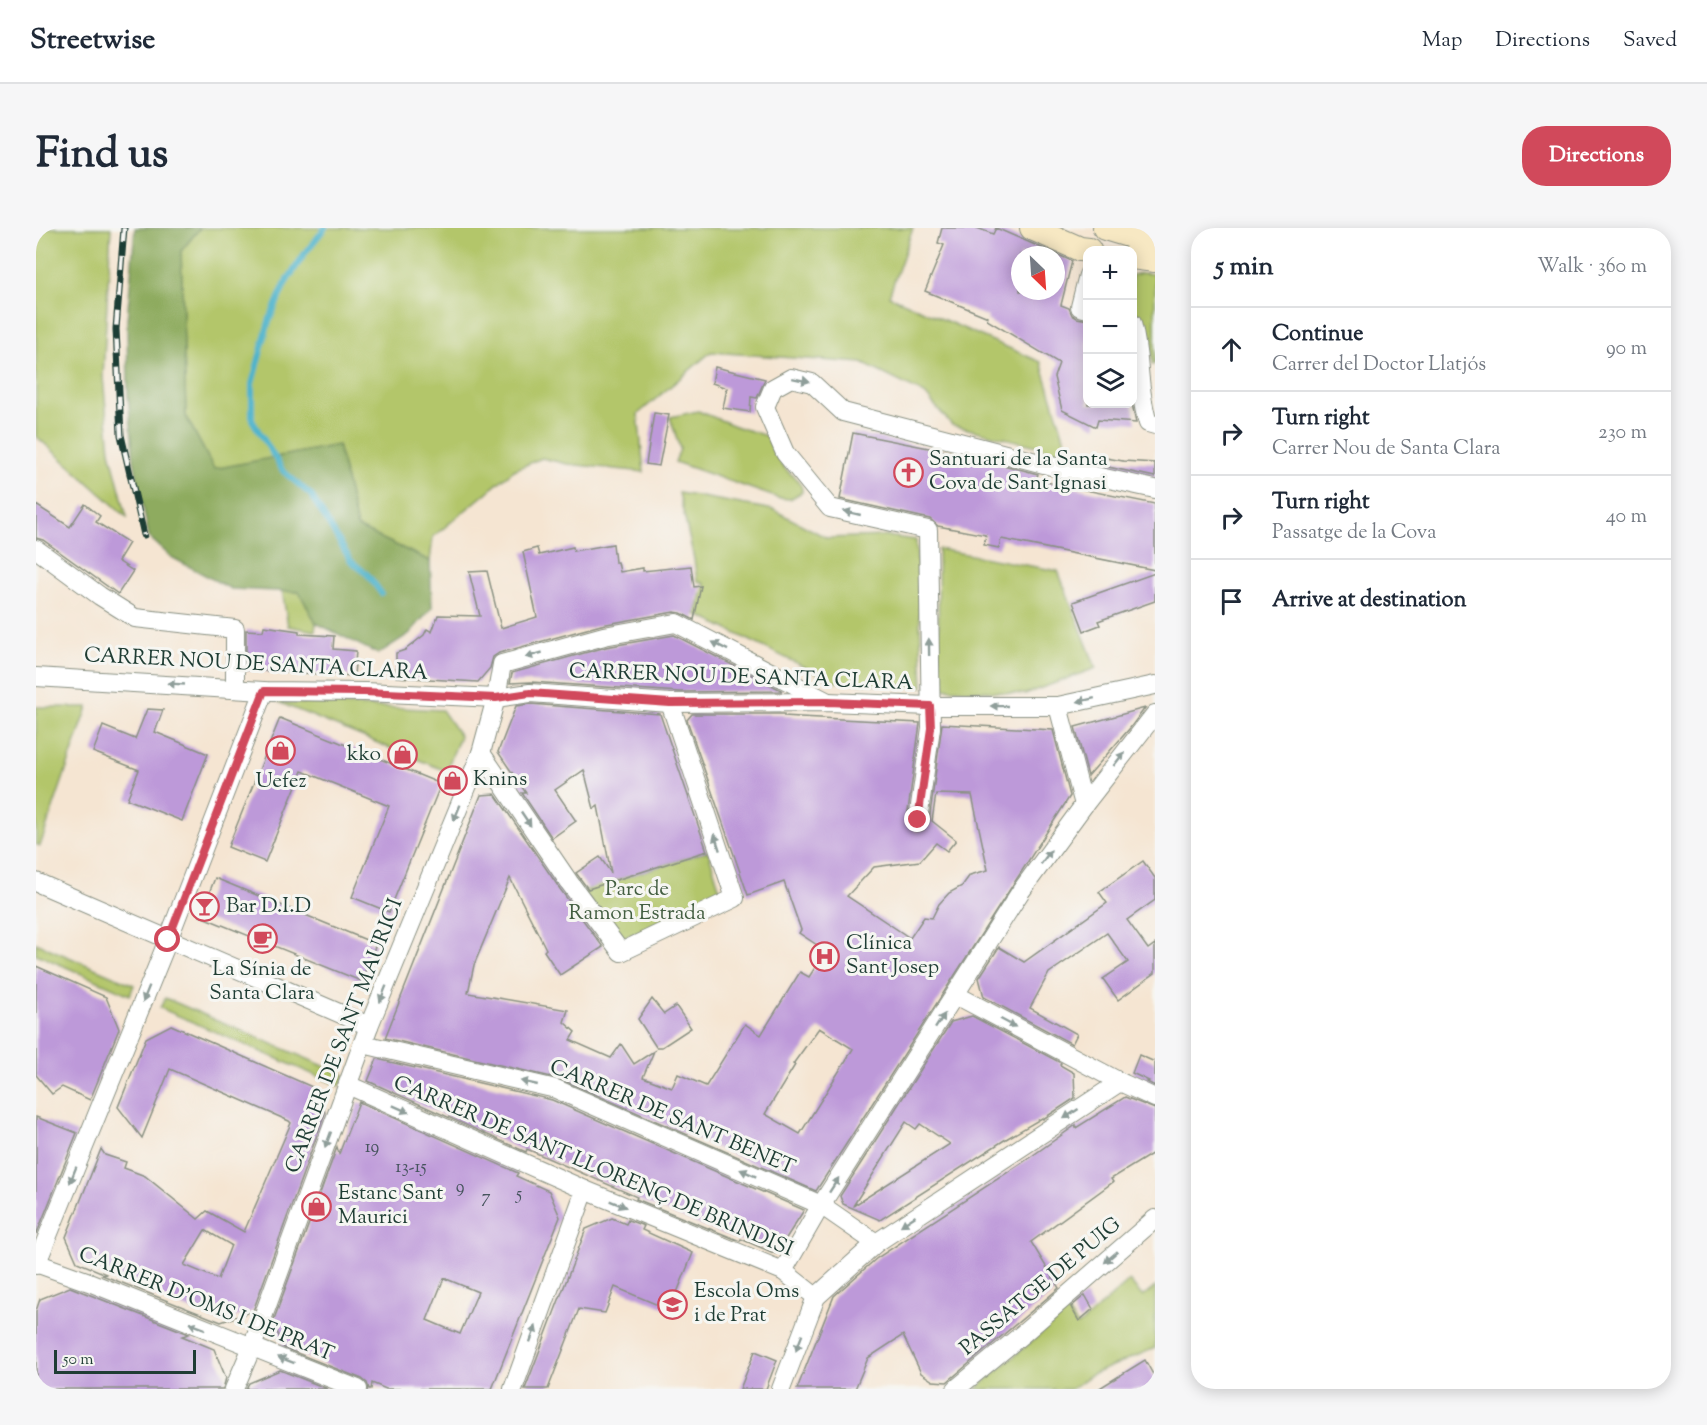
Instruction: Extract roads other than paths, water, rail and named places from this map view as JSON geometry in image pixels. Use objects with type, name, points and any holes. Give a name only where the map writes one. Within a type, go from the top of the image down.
[{"type":"main road","points":[[1032,228],[1083,249]]},
{"type":"main road","points":[[1105,228],[1155,243]]},
{"type":"main road","points":[[1137,258],[1155,260]]},
{"type":"street","points":[[1095,246],[1099,228]]},
{"type":"street","points":[[1137,341],[1142,403],[1148,423],[1155,425]]},
{"type":"street","points":[[918,820],[931,728],[928,530],[830,508],[785,453],[765,407],[773,388],[791,378],[812,383],[843,412],[1063,469],[1154,485]]},
{"type":"street","points":[[36,549],[100,596],[135,618],[235,629],[235,687]]},
{"type":"street","name":"CARRER DE SANT MAURICI","points":[[234,1389],[252,1347],[369,1026],[481,753],[496,698],[502,664],[604,636],[676,623],[828,702]]},
{"type":"street","name":"CARRER NOU DE SANTA CLARA","points":[[36,677],[235,687],[264,691],[364,692],[496,698],[530,693],[670,703],[828,702],[930,706],[1058,706],[1155,685]]},
{"type":"street","points":[[36,1264],[168,940],[264,691]]},
{"type":"street","points":[[481,753],[569,882],[621,952],[735,898],[670,703]]},
{"type":"street","points":[[1058,706],[1084,805]]},
{"type":"street","points":[[783,1271],[821,1205],[1021,891],[1155,714]]},
{"type":"street","points":[[36,882],[369,1026]]},
{"type":"street","points":[[956,995],[1120,1082],[1155,1098]]},
{"type":"street","name":"CARRER DE SANT BENET","points":[[363,1044],[556,1089],[821,1205],[876,1243]]},
{"type":"street","points":[[781,1389],[816,1297],[876,1243],[1120,1082]]},
{"type":"street","name":"CARRER DE SANT LLORENÇ DE BRINDISI","points":[[348,1085],[585,1190],[783,1271],[816,1297]]},
{"type":"street","points":[[513,1389],[585,1190]]},
{"type":"street","name":"PASSATGE DE PUIG","points":[[956,1389],[1155,1219]]},
{"type":"street","name":"CARRER D'OMS I DE PRAT","points":[[36,1264],[89,1282],[358,1389]]},
{"type":"waterway","points":[[325,228],[285,284],[269,321],[252,384],[252,420],[283,471],[311,495],[351,561],[368,575],[381,593]]},
{"type":"railway","points":[[124,228],[116,329],[121,435],[144,535]]},
{"type":"place","name":"Santuari de la Santa Cova de Sant Ignasi","points":[[908,472]]},
{"type":"place","name":"Uefez","points":[[281,751]]},
{"type":"place","name":"kko","points":[[402,755]]},
{"type":"place","name":"Knins","points":[[452,780]]},
{"type":"place","name":"Bar D.I.D","points":[[205,907]]},
{"type":"place","name":"La Sínia de Santa Clara","points":[[262,939]]},
{"type":"place","name":"Clínica Sant Josep","points":[[825,956]]},
{"type":"place","name":"Estanc Sant Maurici","points":[[317,1206]]},
{"type":"place","name":"Escola Oms i de Prat","points":[[673,1304]]},
{"type":"park label","name":"Parc de Ramon Estrada","points":[[637,902]]}]
